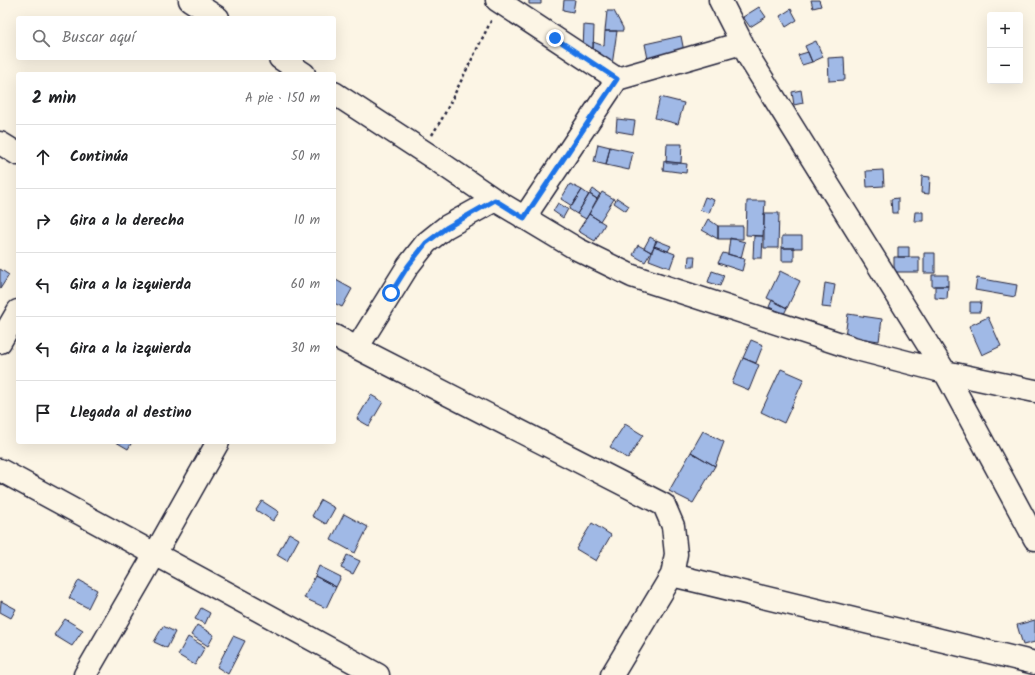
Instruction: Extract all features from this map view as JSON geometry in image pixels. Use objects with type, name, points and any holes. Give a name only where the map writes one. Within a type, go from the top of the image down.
[{"type":"street","points":[[190,0],[215,16]]},
{"type":"street","points":[[720,0],[750,59],[945,372],[1035,539]]},
{"type":"street","points":[[499,1],[617,79]]},
{"type":"street","points":[[524,218],[617,79],[742,43]]},
{"type":"street","points":[[283,60],[301,72]]},
{"type":"street","points":[[336,95],[524,218],[577,249],[632,276],[853,348],[945,372],[1035,391]]},
{"type":"street","points":[[0,143],[16,153]]},
{"type":"street","points":[[357,348],[408,266],[426,243],[446,228],[495,200]]},
{"type":"street","points":[[0,342],[16,314]]},
{"type":"street","points":[[336,337],[664,505],[674,526],[676,554],[672,575],[612,675]]},
{"type":"street","points":[[85,675],[217,444]]},
{"type":"street","points":[[0,470],[378,675]]},
{"type":"street","points":[[672,575],[1035,663]]},
{"type":"path","points":[[422,151],[443,117],[499,1]]},
{"type":"building","points":[[529,0],[541,0],[541,4],[529,4]]},
{"type":"building","points":[[564,0],[575,0],[573,12],[563,10]]},
{"type":"building","points":[[811,0],[819,0],[821,6],[813,8]]},
{"type":"building","points":[[759,7],[766,17],[750,27],[743,17]]},
{"type":"building","points":[[791,9],[797,20],[786,27],[780,16]]},
{"type":"building","points":[[607,11],[614,11],[623,28],[623,31],[605,31]]},
{"type":"building","points":[[584,25],[594,26],[593,52],[583,49]]},
{"type":"building","points":[[605,31],[617,31],[612,65],[593,52],[593,42],[604,46]]},
{"type":"building","points":[[681,36],[685,57],[649,64],[645,44]]},
{"type":"building","points":[[816,41],[823,57],[812,62],[805,46]]},
{"type":"building","points":[[808,52],[812,62],[802,65],[798,55]]},
{"type":"building","points":[[844,57],[845,80],[829,81],[828,58]]},
{"type":"building","points":[[801,90],[803,103],[794,105],[792,92]]},
{"type":"building","points":[[660,97],[684,103],[678,124],[655,118]]},
{"type":"building","points":[[617,119],[635,121],[633,134],[616,131]]},
{"type":"building","points":[[598,144],[610,147],[606,165],[594,162]]},
{"type":"building","points":[[667,144],[682,144],[681,163],[666,163]]},
{"type":"building","points":[[610,147],[633,152],[629,170],[606,165]]},
{"type":"building","points":[[664,161],[687,164],[686,173],[663,170]]},
{"type":"building","points":[[883,170],[884,186],[867,187],[866,171]]},
{"type":"building","points":[[922,176],[930,177],[929,194],[921,193]]},
{"type":"building","points":[[570,184],[582,190],[572,206],[561,199]]},
{"type":"building","points":[[593,189],[600,194],[597,199],[590,194]]},
{"type":"building","points":[[582,190],[589,195],[577,214],[569,209]]},
{"type":"building","points":[[602,192],[614,199],[600,221],[589,214]]},
{"type":"building","points":[[589,194],[597,199],[586,219],[577,214]]},
{"type":"building","points":[[705,197],[714,200],[709,213],[700,210]]},
{"type":"building","points":[[617,198],[629,206],[626,211],[614,203]]},
{"type":"building","points":[[898,198],[898,213],[892,213],[891,199]]},
{"type":"building","points":[[747,201],[765,201],[763,236],[746,235]]},
{"type":"building","points":[[558,203],[568,209],[563,218],[553,211]]},
{"type":"building","points":[[915,212],[923,212],[923,221],[914,221]]},
{"type":"building","points":[[764,213],[779,213],[778,248],[764,248]]},
{"type":"building","points":[[589,214],[605,224],[595,241],[578,231]]},
{"type":"building","points":[[708,219],[718,226],[718,239],[702,230]]},
{"type":"building","points":[[718,226],[743,226],[743,239],[718,239]]},
{"type":"building","points":[[754,236],[763,236],[762,258],[753,258]]},
{"type":"building","points":[[782,236],[802,236],[802,248],[782,248]]},
{"type":"building","points":[[650,237],[657,241],[651,252],[644,248]]},
{"type":"building","points":[[730,238],[745,242],[741,258],[728,254]]},
{"type":"building","points":[[656,240],[671,246],[668,251],[654,246]]},
{"type":"building","points":[[638,245],[651,252],[645,262],[633,255]]},
{"type":"building","points":[[654,246],[675,254],[670,268],[649,260]]},
{"type":"building","points":[[898,247],[909,247],[909,257],[898,257]]},
{"type":"building","points":[[782,248],[794,248],[794,261],[782,261]]},
{"type":"building","points":[[723,253],[745,259],[742,271],[718,263]]},
{"type":"building","points":[[924,253],[935,253],[935,273],[924,273]]},
{"type":"building","points":[[689,256],[695,256],[694,267],[688,267]]},
{"type":"building","points":[[894,257],[919,257],[919,272],[894,272]]},
{"type":"building","points":[[0,269],[9,275],[0,289]]},
{"type":"building","points":[[712,271],[724,275],[720,286],[708,282]]},
{"type":"building","points":[[780,271],[800,281],[787,308],[767,298]]},
{"type":"building","points":[[932,275],[948,275],[948,286],[932,286]]},
{"type":"building","points":[[977,278],[1017,285],[1015,297],[975,290]]},
{"type":"building","points":[[336,280],[352,289],[342,307],[336,304]]},
{"type":"building","points":[[825,283],[835,285],[831,308],[822,307]]},
{"type":"building","points":[[935,286],[948,286],[947,299],[935,298]]},
{"type":"building","points":[[772,300],[787,308],[784,314],[769,307]]},
{"type":"building","points":[[970,302],[981,302],[980,312],[970,312]]},
{"type":"building","points":[[848,314],[882,319],[879,341],[845,336]]},
{"type":"building","points":[[988,317],[1001,346],[982,355],[969,326]]},
{"type":"building","points":[[751,340],[763,345],[756,363],[743,358]]},
{"type":"building","points":[[743,358],[759,365],[749,390],[732,383]]},
{"type":"building","points":[[781,369],[804,379],[784,423],[761,412]]},
{"type":"building","points":[[371,395],[383,402],[369,426],[357,419]]},
{"type":"building","points":[[625,424],[643,435],[628,459],[610,447]]},
{"type":"building","points":[[703,431],[724,442],[715,466],[691,452]]},
{"type":"building","points":[[119,444],[131,444],[128,449]]},
{"type":"building","points":[[691,452],[715,466],[693,503],[669,491]]},
{"type":"building","points":[[321,500],[335,508],[326,524],[312,516]]},
{"type":"building","points":[[262,501],[279,512],[273,521],[256,510]]},
{"type":"building","points":[[344,514],[368,527],[355,553],[331,540]]},
{"type":"building","points":[[592,523],[611,535],[596,561],[576,549]]},
{"type":"building","points":[[289,533],[299,539],[287,561],[277,555]]},
{"type":"building","points":[[347,555],[360,561],[353,574],[341,568]]},
{"type":"building","points":[[319,566],[341,577],[336,587],[315,576]]},
{"type":"building","points":[[315,576],[336,587],[326,608],[304,598]]},
{"type":"building","points":[[79,580],[97,590],[88,608],[69,598]]},
{"type":"building","points":[[1,601],[16,609],[11,618],[0,612]]},
{"type":"building","points":[[201,608],[210,613],[205,624],[195,619]]},
{"type":"building","points":[[65,619],[83,630],[72,646],[54,635]]},
{"type":"building","points":[[1035,620],[1035,642],[1023,645],[1017,625]]},
{"type":"building","points":[[197,625],[214,635],[208,646],[191,635]]},
{"type":"building","points":[[163,626],[175,632],[167,648],[154,642]]},
{"type":"building","points":[[233,636],[245,641],[228,674],[217,667]]},
{"type":"building","points":[[188,637],[205,647],[195,665],[178,655]]},
{"type":"route","points":[[391,293],[408,266],[426,243],[446,228],[495,200],[524,218],[617,79],[555,38]]}]
